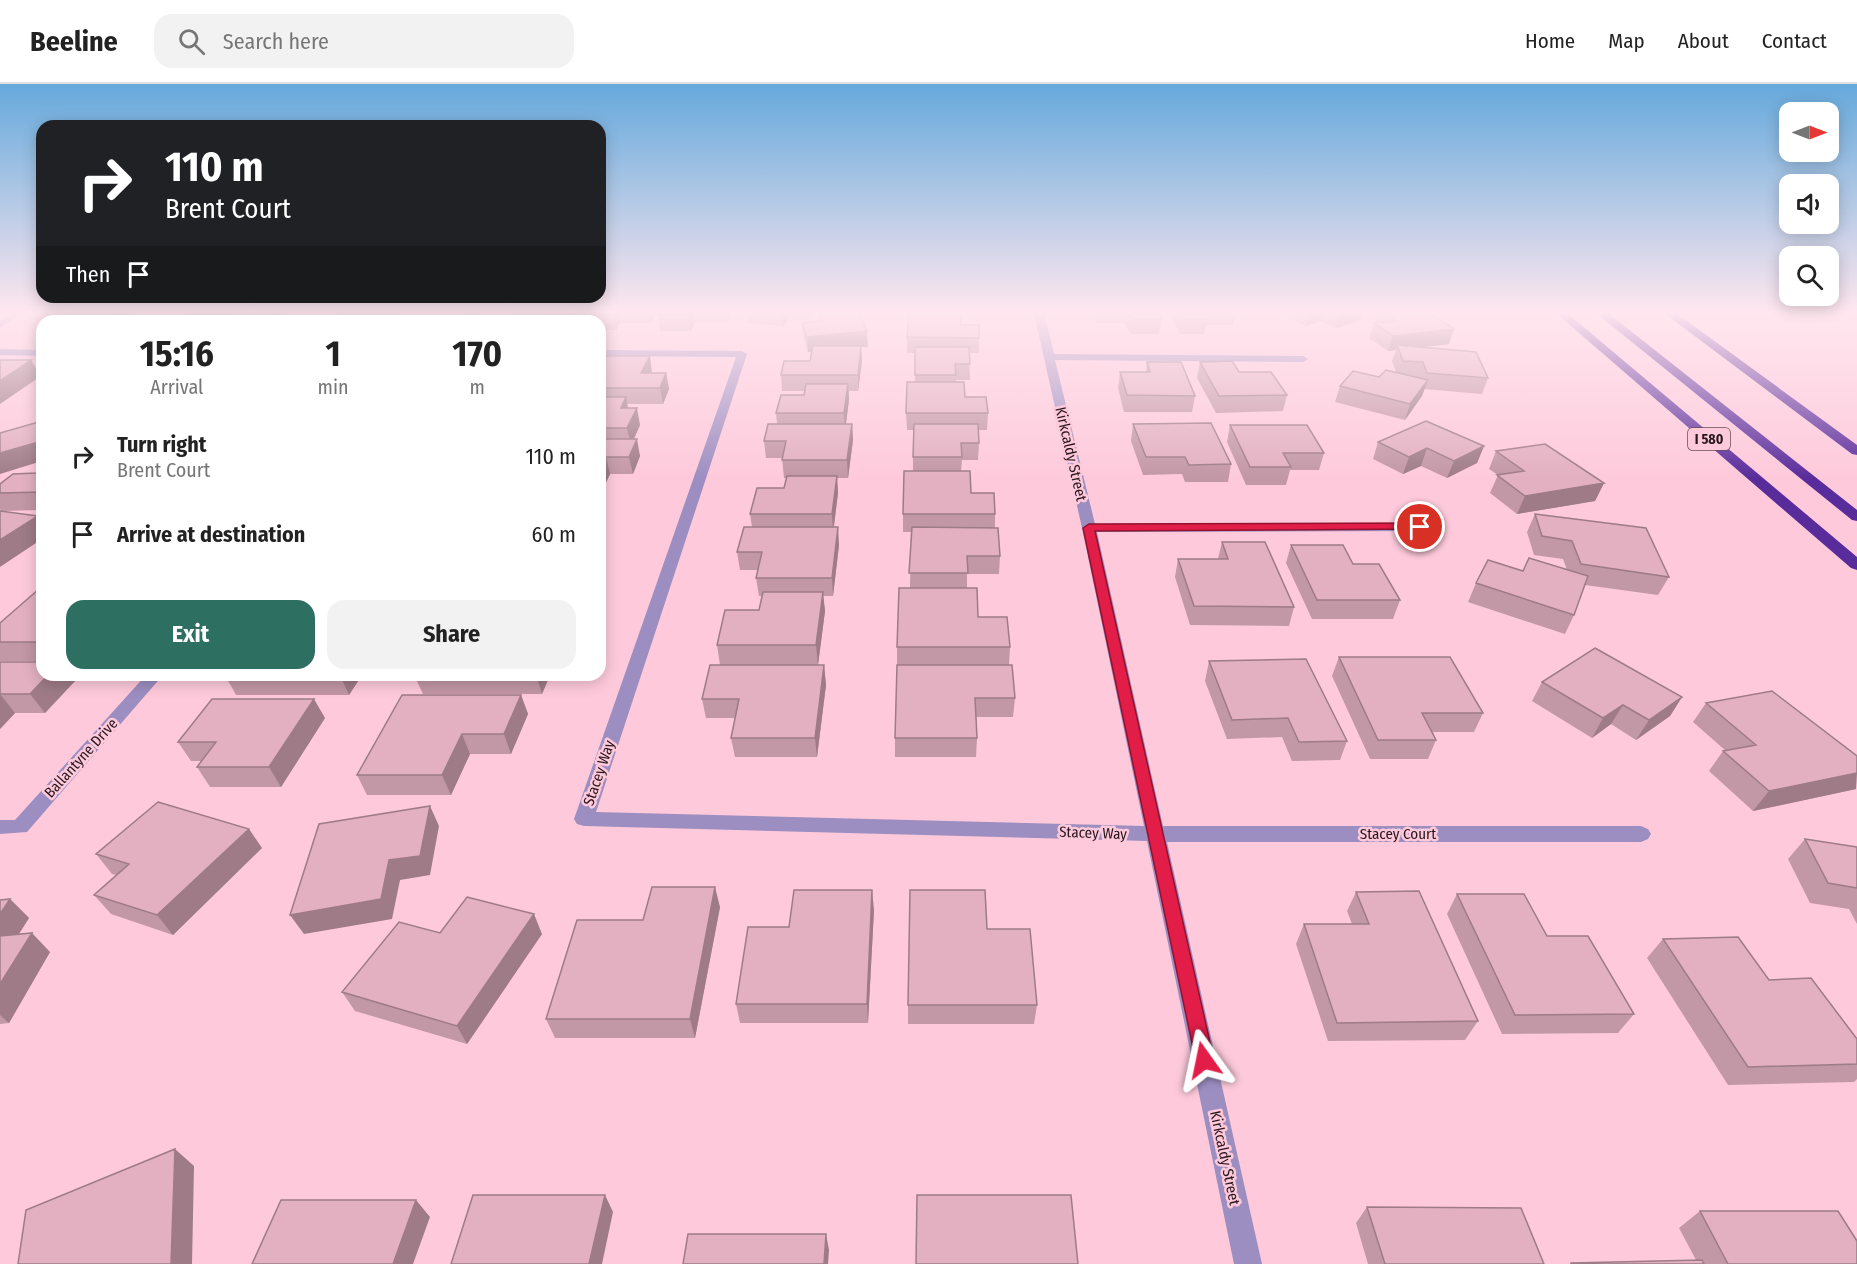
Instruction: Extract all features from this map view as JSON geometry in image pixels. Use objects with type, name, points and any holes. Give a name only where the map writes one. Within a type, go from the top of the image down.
[{"type":"highway","name":"I 580","points":[[1626,368],[1857,565]]},
{"type":"highway","name":"I 580","points":[[1670,368],[1857,517]]},
{"type":"highway","points":[[1744,368],[1857,451]]},
{"type":"street","name":"Stacey Way","points":[[737,368],[584,819],[1155,834]]},
{"type":"street","name":"Kirkcaldy Street","points":[[1052,368],[1089,528],[1248,1264]]},
{"type":"street","points":[[1089,528],[1420,527]]},
{"type":"street","name":"Ballantyne Drive","points":[[0,827],[20,827],[150,681]]},
{"type":"street","name":"Stacey Court","points":[[1155,834],[1641,834]]},
{"type":"building","points":[[0,368],[19,368],[0,381]]},
{"type":"building","points":[[606,368],[644,368],[641,373],[666,373],[660,388],[606,388]]},
{"type":"building","points":[[782,368],[859,368],[858,375],[781,375]]},
{"type":"building","points":[[915,368],[955,368],[956,375],[915,375]]},
{"type":"building","points":[[1149,368],[1183,368],[1195,396],[1127,395],[1120,372],[1150,372]]},
{"type":"building","points":[[1203,368],[1236,368],[1239,372],[1271,372],[1287,395],[1219,396]]},
{"type":"building","points":[[1425,368],[1483,368],[1488,378],[1427,373]]},
{"type":"building","points":[[1386,370],[1428,380],[1410,404],[1340,386],[1353,371],[1379,377]]},
{"type":"building","points":[[907,382],[964,382],[965,397],[986,397],[988,413],[906,413]]},
{"type":"building","points":[[806,384],[848,384],[844,413],[776,413],[781,395],[804,395]]},
{"type":"building","points":[[606,397],[626,397],[621,408],[637,408],[627,428],[606,428]]},
{"type":"building","points":[[1426,421],[1484,446],[1454,461],[1427,448],[1409,457],[1378,442]]},
{"type":"building","points":[[36,423],[36,443],[0,453],[0,433]]},
{"type":"building","points":[[1211,423],[1231,464],[1189,465],[1185,457],[1146,457],[1133,424]]},
{"type":"building","points":[[768,424],[852,424],[847,460],[782,460],[786,441],[764,441]]},
{"type":"building","points":[[914,424],[978,424],[979,443],[961,443],[962,457],[913,457]]},
{"type":"building","points":[[1230,425],[1307,425],[1324,453],[1283,453],[1291,467],[1250,467]]},
{"type":"building","points":[[606,439],[637,439],[629,457],[606,457]]},
{"type":"building","points":[[1545,444],[1604,483],[1525,496],[1497,475],[1524,471],[1496,451]]},
{"type":"building","points":[[904,471],[970,471],[971,493],[994,493],[995,514],[903,514]]},
{"type":"building","points":[[36,473],[36,492],[0,493],[0,484],[13,474]]},
{"type":"building","points":[[787,476],[837,476],[832,514],[750,514],[757,488],[784,488]]},
{"type":"building","points":[[0,511],[36,516],[36,517],[0,540]]},
{"type":"building","points":[[1535,514],[1646,528],[1669,577],[1581,564],[1572,541],[1542,536]]},
{"type":"building","points":[[744,527],[838,527],[832,578],[756,578],[762,552],[737,552]]},
{"type":"building","points":[[912,527],[998,528],[1000,556],[967,556],[968,573],[909,573]]},
{"type":"building","points":[[1222,542],[1265,542],[1294,607],[1194,606],[1178,559],[1228,559]]},
{"type":"building","points":[[1291,545],[1343,545],[1353,564],[1379,564],[1400,600],[1317,600]]},
{"type":"building","points":[[1529,558],[1588,576],[1574,615],[1476,583],[1488,560],[1523,571]]},
{"type":"building","points":[[899,588],[977,588],[978,617],[1007,617],[1010,647],[897,647]]},
{"type":"building","points":[[36,592],[36,642],[0,642],[0,623]]},
{"type":"building","points":[[763,592],[823,592],[816,645],[717,645],[725,610],[759,610]]},
{"type":"building","points":[[1595,648],[1682,697],[1649,720],[1623,705],[1603,718],[1542,682]]},
{"type":"building","points":[[1339,657],[1450,657],[1483,713],[1422,713],[1436,740],[1378,740]]},
{"type":"building","points":[[1306,659],[1347,741],[1299,742],[1288,718],[1232,720],[1209,661]]},
{"type":"building","points":[[0,662],[36,662],[36,681],[42,681],[30,694],[0,694]]},
{"type":"building","points":[[710,665],[824,665],[815,738],[731,738],[739,699],[702,699]]},
{"type":"building","points":[[897,665],[1012,665],[1015,698],[975,698],[977,738],[895,738]]},
{"type":"building","points":[[1772,691],[1857,756],[1857,773],[1769,791],[1723,751],[1756,745],[1706,703]]},
{"type":"building","points":[[402,695],[521,695],[504,734],[462,734],[442,775],[357,775]]},
{"type":"building","points":[[212,699],[314,699],[269,767],[197,767],[216,742],[178,742]]},
{"type":"building","points":[[158,802],[249,829],[157,915],[94,895],[129,864],[96,854]]},
{"type":"building","points":[[430,806],[420,856],[389,860],[381,899],[290,915],[319,824]]},
{"type":"building","points":[[1805,839],[1857,847],[1857,888],[1828,883]]},
{"type":"building","points":[[652,887],[715,887],[690,1019],[546,1019],[577,920],[643,920]]},
{"type":"building","points":[[794,890],[872,890],[867,1004],[736,1004],[748,927],[789,927]]},
{"type":"building","points":[[910,890],[985,890],[987,929],[1030,929],[1037,1005],[908,1005]]},
{"type":"building","points":[[1419,891],[1478,1021],[1337,1023],[1304,924],[1369,924],[1356,892]]},
{"type":"building","points":[[1457,894],[1524,894],[1547,936],[1588,936],[1634,1014],[1515,1015]]},
{"type":"building","points":[[467,897],[534,914],[457,1026],[342,992],[399,922],[440,933]]},
{"type":"building","points":[[10,899],[0,914],[0,900]]},
{"type":"building","points":[[32,933],[0,984],[0,936]]},
{"type":"building","points":[[1738,937],[1769,980],[1811,978],[1857,1039],[1857,1064],[1748,1067],[1663,939]]},
{"type":"building","points":[[175,1149],[171,1264],[18,1264],[26,1210]]},
{"type":"building","points":[[473,1195],[605,1195],[589,1264],[451,1264]]},
{"type":"building","points":[[917,1195],[1071,1195],[1078,1264],[916,1264]]},
{"type":"building","points":[[281,1200],[416,1200],[393,1264],[252,1264]]},
{"type":"building","points":[[1367,1207],[1521,1208],[1544,1264],[1385,1264]]},
{"type":"building","points":[[1700,1211],[1838,1211],[1857,1241],[1857,1264],[1728,1264]]},
{"type":"building","points":[[688,1234],[826,1234],[824,1264],[683,1264]]},
{"type":"building","points":[[1702,1260],[1704,1264],[1571,1264],[1571,1263]]},
{"type":"route","points":[[1204,1060],[1089,528],[1420,527]]}]
